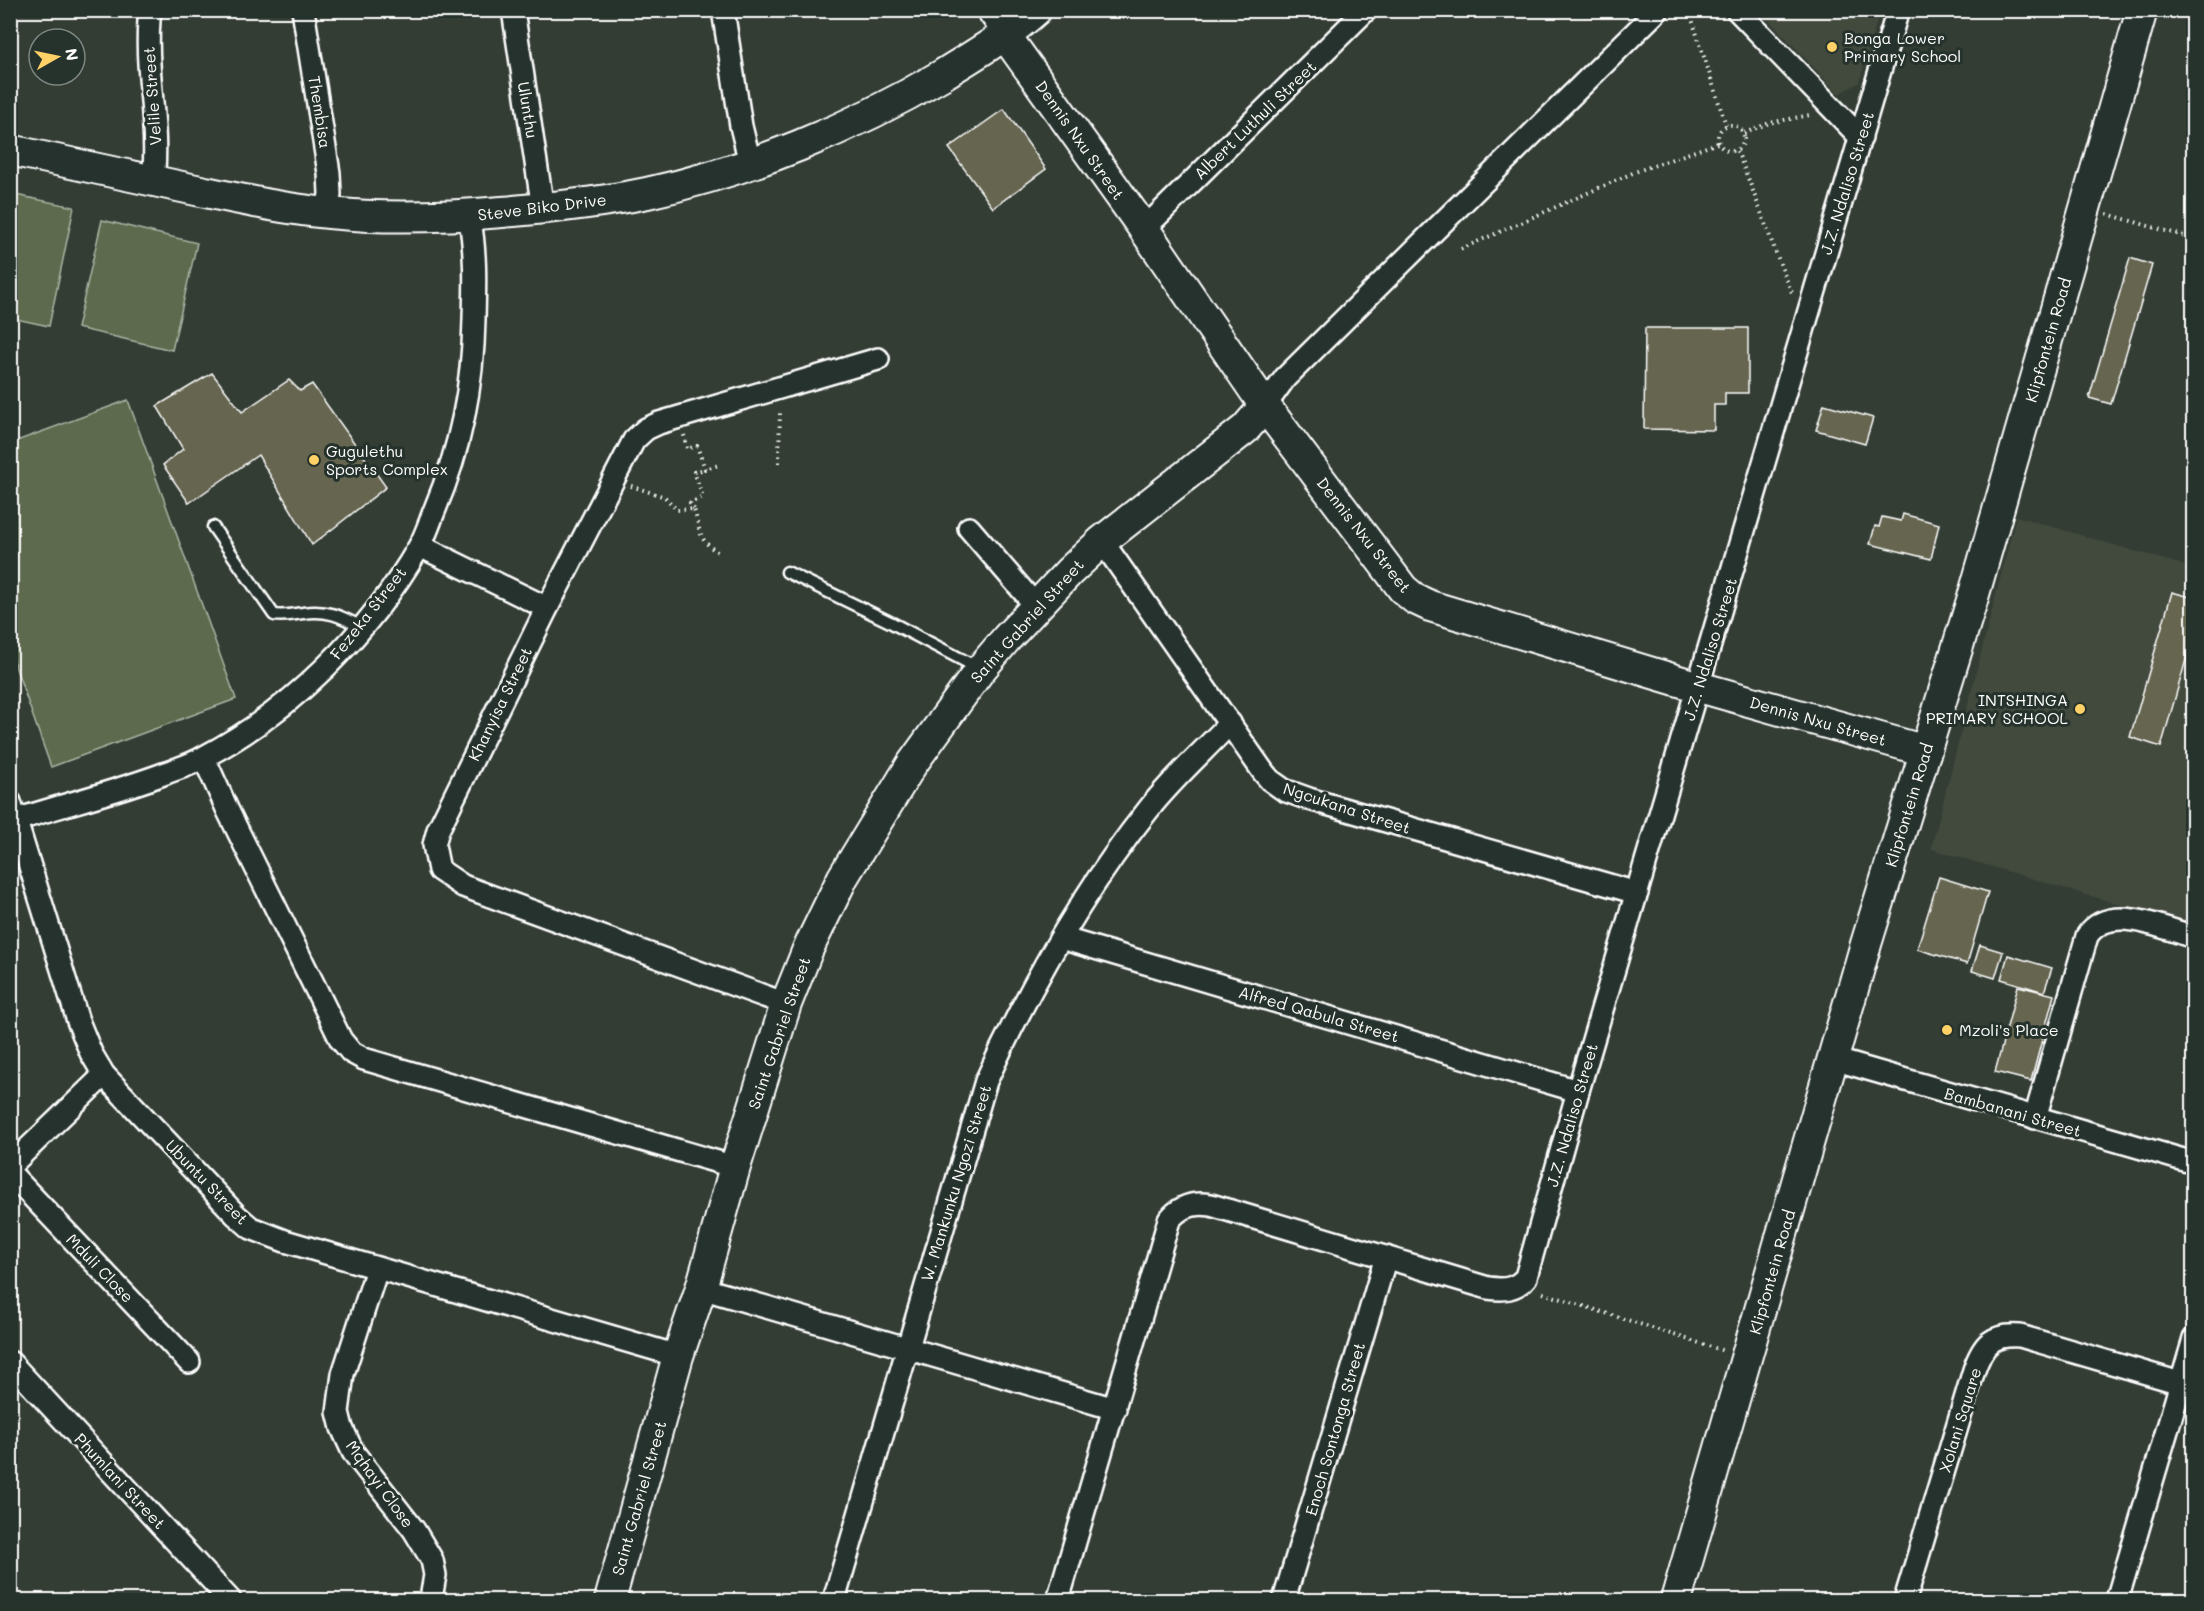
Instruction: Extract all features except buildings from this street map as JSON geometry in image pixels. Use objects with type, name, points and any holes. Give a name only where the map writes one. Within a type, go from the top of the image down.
[{"type":"main road","name":"Steve Biko Drive","points":[[10,150],[239,199],[327,213],[392,217],[469,215],[543,209],[648,192],[791,149],[912,93],[1005,34],[1036,10]]},
{"type":"main road","name":"Klipfontein Road","points":[[1676,1600],[1866,944],[1977,583],[2142,10]]},
{"type":"main road","name":"Dennis Nxu Street","points":[[1005,34],[1144,229],[1265,406],[1403,589],[1416,599],[1441,609],[1699,687],[1926,751]]},
{"type":"main road","name":"Saint Gabriel Street","points":[[610,1600],[678,1356],[701,1288],[735,1167],[786,1004],[808,949],[843,877],[912,764],[981,670],[1036,606],[1102,541],[1245,429],[1265,406]]},
{"type":"street","name":"Velile Street","points":[[150,10],[148,45],[156,143],[153,181]]},
{"type":"street","name":"Thembisa","points":[[303,10],[329,173],[330,194],[327,213]]},
{"type":"street","name":"Ulunthu","points":[[513,10],[543,209]]},
{"type":"street","points":[[723,10],[741,126],[750,163]]},
{"type":"street","points":[[987,10],[1005,34]]},
{"type":"street","name":"Albert Luthuli Street","points":[[1144,229],[1366,10]]},
{"type":"street","points":[[1265,406],[1286,378],[1658,10]]},
{"type":"street","points":[[1737,10],[1861,138]]},
{"type":"street","name":"J.Z. Ndaliso Street","points":[[1386,1257],[1488,1288],[1506,1290],[1518,1285],[1526,1277],[1578,1091],[1898,10]]},
{"type":"street","name":"Fezeka Street","points":[[12,815],[142,782],[204,758],[286,702],[322,672],[351,641],[384,599],[420,546],[459,443],[466,409],[473,351],[475,266],[469,215]]},
{"type":"street","name":"Khanyisa Street","points":[[786,1004],[463,886],[440,870],[434,845],[438,830],[547,608],[634,440],[646,429],[680,417],[878,359]]},
{"type":"street","points":[[969,528],[1036,606]]},
{"type":"street","name":"Ngcukana Street","points":[[1102,541],[1264,773],[1284,790],[1637,893]]},
{"type":"street","points":[[420,546],[547,608]]},
{"type":"street","name":"W. Mankunku Ngozi Street","points":[[834,1600],[986,1081],[1007,1036],[1060,938],[1104,870],[1149,808],[1230,723]]},
{"type":"street","points":[[204,758],[228,812],[341,1040],[351,1052],[364,1059],[735,1167]]},
{"type":"street","name":"Ubuntu Street","points":[[12,815],[78,1021],[91,1053],[104,1075],[236,1215],[251,1228],[285,1241],[377,1269],[678,1356]]},
{"type":"street","points":[[2035,1118],[2087,936],[2091,931],[2104,921],[2117,918],[2130,919],[2193,937]]},
{"type":"street","name":"Alfred Qabula Street","points":[[1060,938],[1578,1091]]},
{"type":"street","name":"Bambanani Street","points":[[1833,1059],[2193,1162]]},
{"type":"street","points":[[10,1166],[104,1075]]},
{"type":"street","name":"Mduli Close","points":[[10,1173],[189,1362]]},
{"type":"street","points":[[1058,1600],[1169,1220],[1178,1209],[1197,1203],[1211,1204],[1386,1257]]},
{"type":"street","name":"Enoch Sontonga Street","points":[[1284,1600],[1386,1257]]},
{"type":"street","name":"Mqhayi Close","points":[[377,1269],[343,1374],[338,1412],[342,1428],[353,1452],[414,1530],[432,1560],[435,1575],[432,1593]]},
{"type":"street","points":[[701,1288],[1115,1408]]},
{"type":"street","name":"Xolani Square","points":[[1905,1600],[1974,1370],[1982,1350],[1988,1344],[2001,1336],[2020,1336],[2187,1385]]},
{"type":"street","points":[[2117,1600],[2187,1385],[2193,1339]]},
{"type":"street","name":"Phumlani Street","points":[[12,1367],[230,1600]]},
{"type":"lane","points":[[213,527],[274,615],[286,616],[324,611],[344,617],[361,627]]},
{"type":"lane","points":[[787,572],[892,623],[981,670]]},
{"type":"path","points":[[1689,10],[1726,124]]},
{"type":"path","points":[[1744,133],[1769,123],[1819,112]]},
{"type":"path","points":[[1726,124],[1737,125],[1744,133],[1744,143],[1737,151],[1725,151],[1718,143],[1719,132],[1726,124]]},
{"type":"path","points":[[1461,249],[1635,172],[1718,143]]},
{"type":"path","points":[[1737,151],[1792,293],[1800,296]]},
{"type":"path","points":[[2101,212],[2193,239]]},
{"type":"path","points":[[777,388],[781,412],[779,464]]},
{"type":"path","points":[[680,417],[687,448],[697,446],[705,469]]},
{"type":"path","points":[[719,465],[694,472],[703,497],[690,503],[694,509],[702,538],[707,546],[721,554]]},
{"type":"path","points":[[614,478],[665,498],[677,510],[694,509]]},
{"type":"path","points":[[1543,1293],[1733,1354]]},
{"type":"shaded area","name":"Bonga Lower Primary School","points":[[1760,11],[1880,11],[1859,83],[1839,94]]},
{"type":"shaded area","name":"INTSHINGA PRIMARY SCHOOL","points":[[2016,516],[2193,568],[2193,926],[1931,849]]},
{"type":"green space","points":[[11,194],[74,207],[49,326],[11,318]]},
{"type":"green space","points":[[102,220],[197,243],[172,350],[77,328]]},
{"type":"green space","points":[[128,400],[236,699],[51,767],[11,654],[11,443]]},
{"type":"place","name":"Bonga Lower Primary School","points":[[1832,47]]},
{"type":"place","name":"Gugulethu Sports Complex","points":[[314,460]]},
{"type":"place","name":"INTSHINGA PRIMARY SCHOOL","points":[[2080,709]]},
{"type":"place","name":"Mzoli's Place","points":[[1947,1030]]}]
